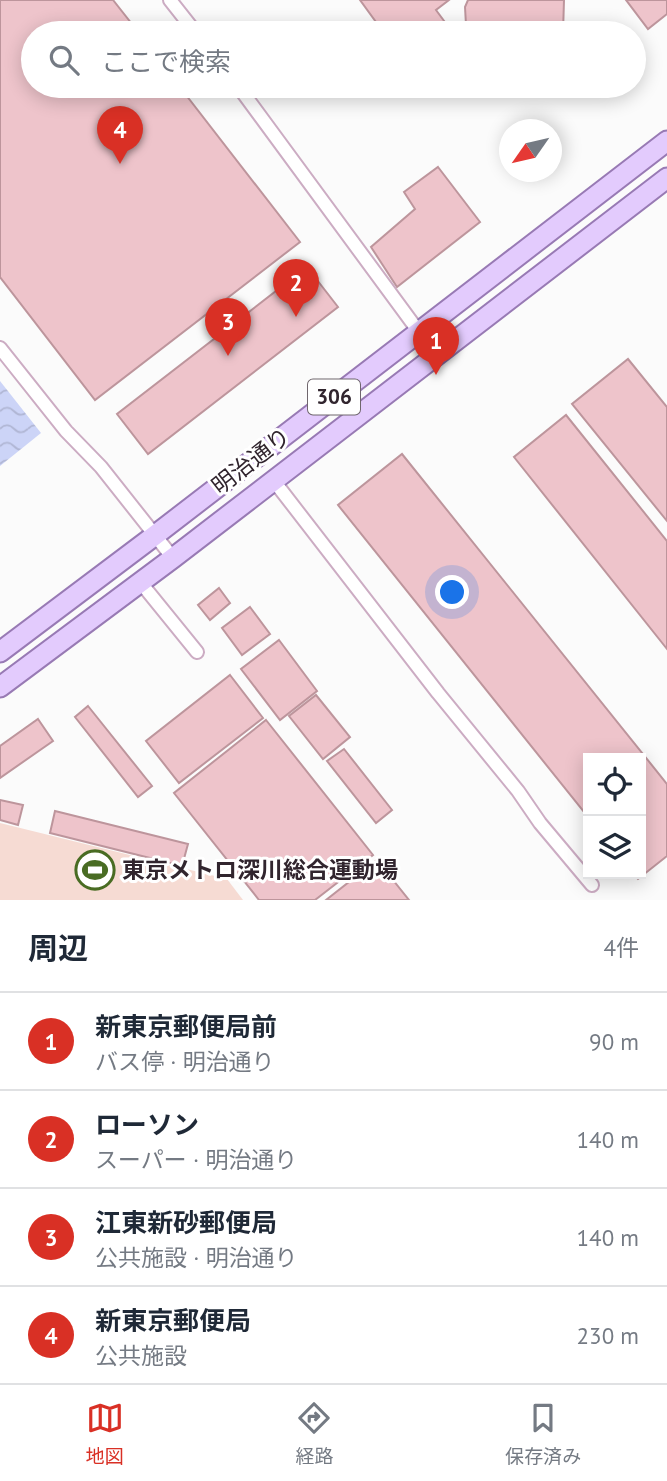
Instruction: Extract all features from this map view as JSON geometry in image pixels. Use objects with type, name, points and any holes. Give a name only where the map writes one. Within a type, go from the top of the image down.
[{"type":"main road","name":"明治通り","points":[[0,652],[667,141]]},
{"type":"main road","name":"明治通り","points":[[0,687],[141,583],[667,178]]},
{"type":"street","points":[[170,0],[187,21]]},
{"type":"street","points":[[247,98],[419,332]]},
{"type":"street","points":[[0,348],[66,431],[101,467],[173,558]]},
{"type":"street","points":[[274,481],[438,693],[518,791],[540,823],[592,885]]},
{"type":"street","points":[[141,583],[197,652]]},
{"type":"shaded area","name":"東京メトロ深川総合運動場","points":[[0,823],[227,879],[243,900],[0,900]]},
{"type":"water","points":[[0,381],[41,433],[0,466]]},
{"type":"building","points":[[0,0],[113,0],[130,21],[21,21],[21,98],[188,98],[300,242],[95,400],[0,277]]},
{"type":"building","points":[[360,0],[449,0],[436,10],[444,21],[375,21]]},
{"type":"building","points":[[468,0],[564,0],[563,21],[466,21],[465,7]]},
{"type":"building","points":[[626,0],[667,0],[667,14],[648,29],[646,21],[642,21]]},
{"type":"building","points":[[438,167],[480,222],[397,287],[371,247],[415,209],[404,192]]},
{"type":"building","points":[[307,267],[338,307],[148,454],[117,414]]},
{"type":"building","points":[[628,359],[667,407],[667,521],[572,404]]},
{"type":"building","points":[[566,415],[667,541],[667,649],[514,457]]},
{"type":"building","points":[[402,454],[642,753],[583,753],[583,811],[338,505]]},
{"type":"building","points":[[219,588],[230,603],[210,620],[198,605]]},
{"type":"building","points":[[250,607],[270,634],[242,655],[222,628]]},
{"type":"building","points":[[279,640],[317,691],[280,720],[241,669]]},
{"type":"building","points":[[230,675],[263,718],[179,783],[146,741]]},
{"type":"building","points":[[316,695],[350,737],[323,759],[289,716]]},
{"type":"building","points":[[88,706],[152,786],[138,797],[75,717]]},
{"type":"building","points":[[38,719],[53,741],[0,778],[0,746]]},
{"type":"building","points":[[266,720],[373,855],[315,900],[259,900],[174,793]]},
{"type":"building","points":[[344,749],[392,810],[376,823],[327,761]]},
{"type":"building","points":[[646,758],[667,784],[667,856],[646,873]]},
{"type":"building","points":[[0,800],[23,805],[18,825],[0,820]]},
{"type":"building","points":[[55,811],[188,844],[182,866],[50,833]]},
{"type":"building","points":[[377,860],[409,900],[326,900]]},
{"type":"place","name":"新東京郵便局","points":[[120,164]]},
{"type":"place","name":"ローソン","points":[[296,317]]},
{"type":"place","name":"江東新砂郵便局","points":[[228,356]]},
{"type":"place","name":"新東京郵便局前","points":[[436,375]]},
{"type":"place","name":"東京メトロ深川総合運動場","points":[[95,870]]}]
